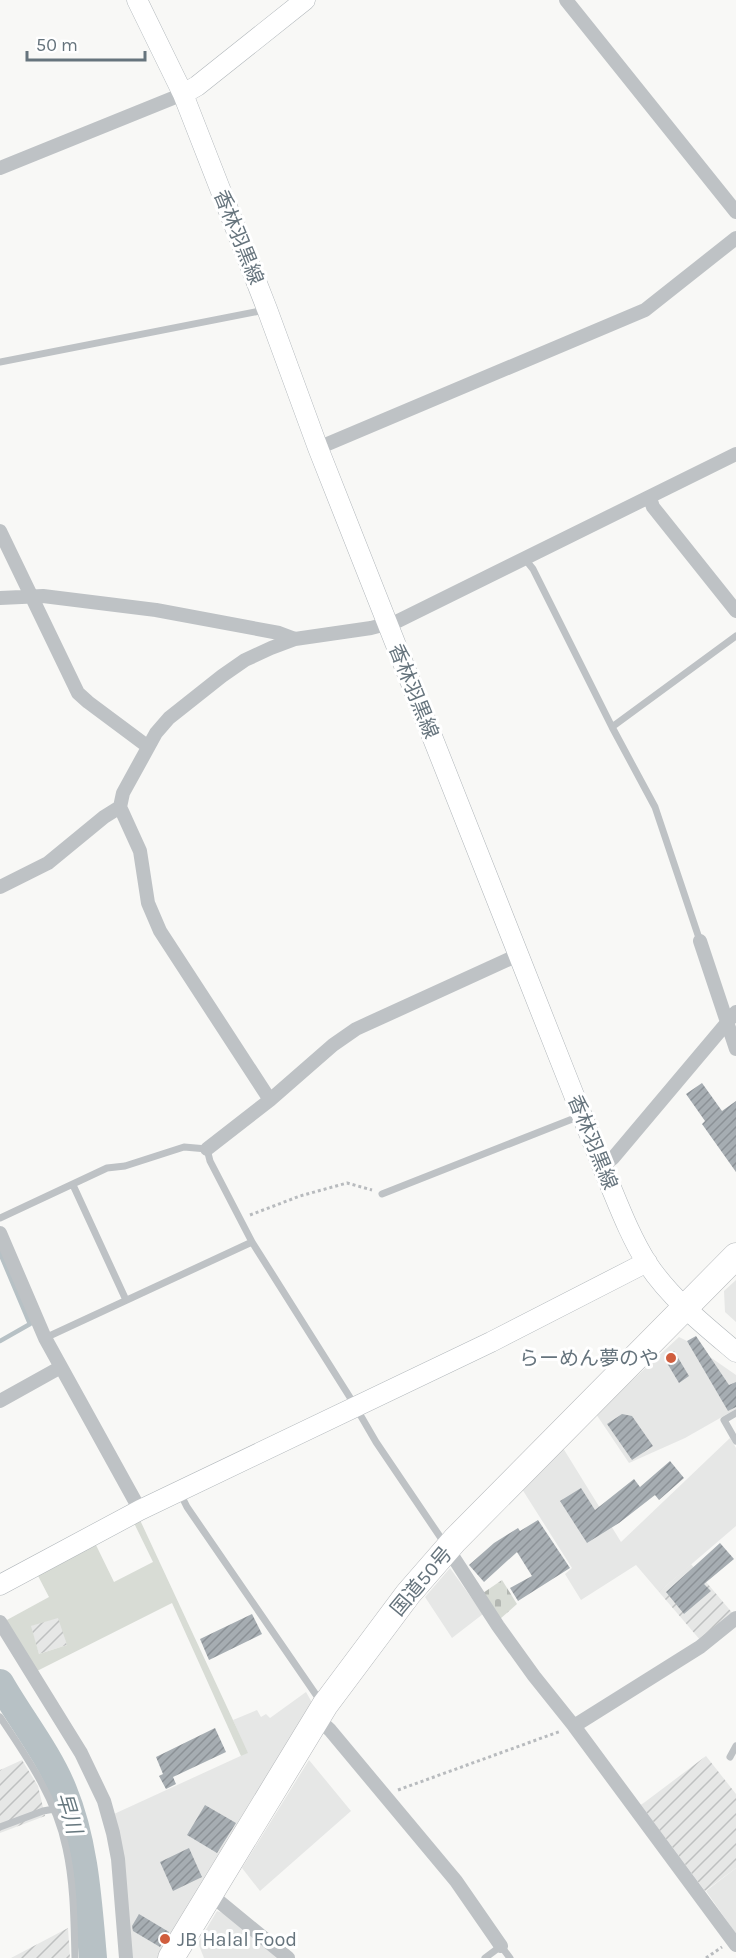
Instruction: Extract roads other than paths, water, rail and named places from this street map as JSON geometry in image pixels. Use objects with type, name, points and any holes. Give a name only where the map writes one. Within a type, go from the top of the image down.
[{"type":"highway","name":"国道50号","points":[[171,1958],[321,1712],[408,1594],[448,1549],[736,1256]]},
{"type":"main road","name":"香林羽黒線","points":[[137,0],[183,94],[267,309],[318,448],[633,1239],[663,1284],[736,1352]]},
{"type":"main road","points":[[183,94],[197,86],[305,0]]},
{"type":"main road","points":[[0,1585],[140,1510],[180,1493],[491,1342],[647,1262]]},
{"type":"street","points":[[566,0],[736,212]]},
{"type":"street","points":[[0,168],[183,94]]},
{"type":"street","points":[[318,448],[645,310],[736,238]]},
{"type":"street","points":[[270,1100],[156,923],[148,903],[140,851],[120,807],[123,793],[147,746],[169,718],[245,660],[295,639],[388,625],[736,454]]},
{"type":"street","points":[[650,498],[653,507],[736,610]]},
{"type":"street","points":[[0,531],[78,693],[147,746]]},
{"type":"street","points":[[0,598],[31,596],[156,610],[279,633],[295,639]]},
{"type":"street","points":[[0,887],[48,863],[104,817],[120,807]]},
{"type":"street","points":[[700,941],[736,1049]]},
{"type":"street","points":[[207,1149],[270,1100],[333,1045],[356,1029],[518,955]]},
{"type":"street","points":[[602,1166],[613,1158],[736,1012]]},
{"type":"street","points":[[0,1233],[45,1338],[140,1510]]},
{"type":"street","points":[[0,1401],[61,1367]]},
{"type":"street","points":[[448,1549],[504,1634],[571,1728],[736,1945]]},
{"type":"street","points":[[571,1728],[700,1647],[736,1618]]},
{"type":"street","points":[[0,1622],[81,1753],[104,1801],[118,1859],[126,1958]]},
{"type":"street","points":[[321,1712],[330,1730],[456,1881],[501,1946]]},
{"type":"street","points":[[210,1894],[288,1958]]},
{"type":"lane","points":[[0,362],[267,309]]},
{"type":"lane","points":[[525,559],[533,569],[654,807],[700,941]]},
{"type":"lane","points":[[612,727],[736,636]]},
{"type":"lane","points":[[382,1194],[582,1115]]},
{"type":"lane","points":[[0,1218],[107,1168],[125,1166],[184,1147],[207,1149],[210,1161],[252,1242],[376,1442],[448,1549]]},
{"type":"lane","points":[[73,1185],[126,1300]]},
{"type":"lane","points":[[45,1338],[252,1242]]},
{"type":"lane","points":[[736,1413],[724,1420],[736,1441]]},
{"type":"lane","points":[[180,1493],[187,1507],[318,1699],[321,1712]]},
{"type":"lane","points":[[0,1717],[38,1775],[54,1809],[66,1846],[71,1877],[75,1958]]},
{"type":"lane","points":[[730,1757],[736,1746]]},
{"type":"lane","points":[[0,1827],[54,1809]]},
{"type":"lane","points":[[485,1958],[501,1946],[510,1958]]},
{"type":"waterway","points":[[0,1253],[30,1324],[0,1341]]},
{"type":"waterway","name":"早川","points":[[0,1683],[50,1763],[70,1810],[81,1852],[93,1958]]},
{"type":"place","name":"らーめん夢のや","points":[[671,1358]]},
{"type":"place","name":"JB Halal Food","points":[[165,1939]]}]
